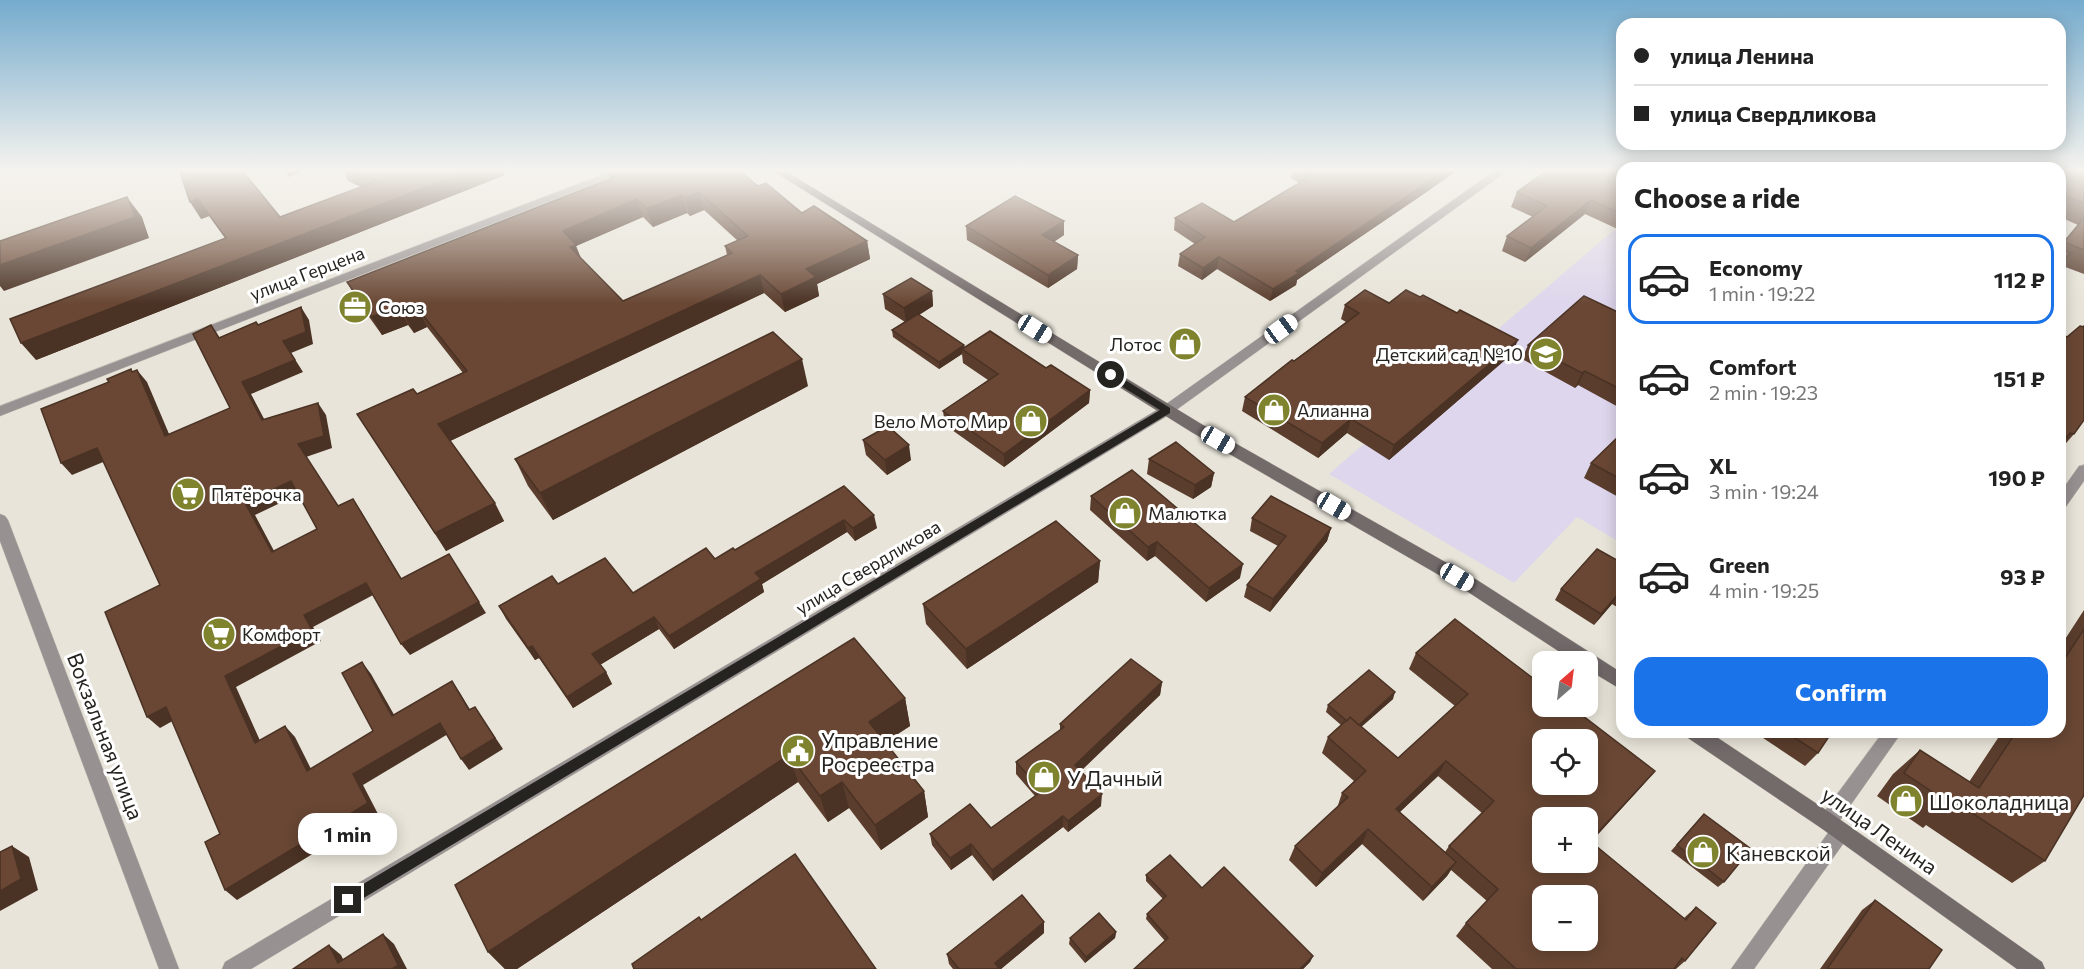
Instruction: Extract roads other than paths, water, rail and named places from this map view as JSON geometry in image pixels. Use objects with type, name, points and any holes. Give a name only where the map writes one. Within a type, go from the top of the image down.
[{"type":"main road","points":[[849,214],[1167,410],[1471,585],[1616,679]]},
{"type":"main road","name":"улица Ленина","points":[[1703,738],[1834,827],[2035,969]]},
{"type":"street","name":"улица Герцена","points":[[0,411],[509,214]]},
{"type":"street","name":"улица Свердликова","points":[[232,969],[1167,410],[1441,214]]},
{"type":"street","points":[[2066,496],[2084,470]]},
{"type":"street","name":"Вокзальная улица","points":[[0,520],[169,969]]},
{"type":"street","points":[[1741,969],[1889,738]]},
{"type":"place","name":"Союз","points":[[355,307]]},
{"type":"place","name":"Лотос","points":[[1185,344]]},
{"type":"place","name":"Детский сад №10","points":[[1546,354]]},
{"type":"place","name":"Алианна","points":[[1274,410]]},
{"type":"place","name":"Вело Мото Мир","points":[[1031,421]]},
{"type":"place","name":"Пятёрочка","points":[[188,494]]},
{"type":"place","name":"Малютка","points":[[1125,513]]},
{"type":"place","name":"Комфорт","points":[[219,634]]},
{"type":"place","name":"Управление Росреестра","points":[[798,751]]},
{"type":"place","name":"У Дачный","points":[[1044,777]]},
{"type":"place","name":"Шоколадница","points":[[1906,801]]},
{"type":"place","name":"Каневской","points":[[1703,852]]}]
